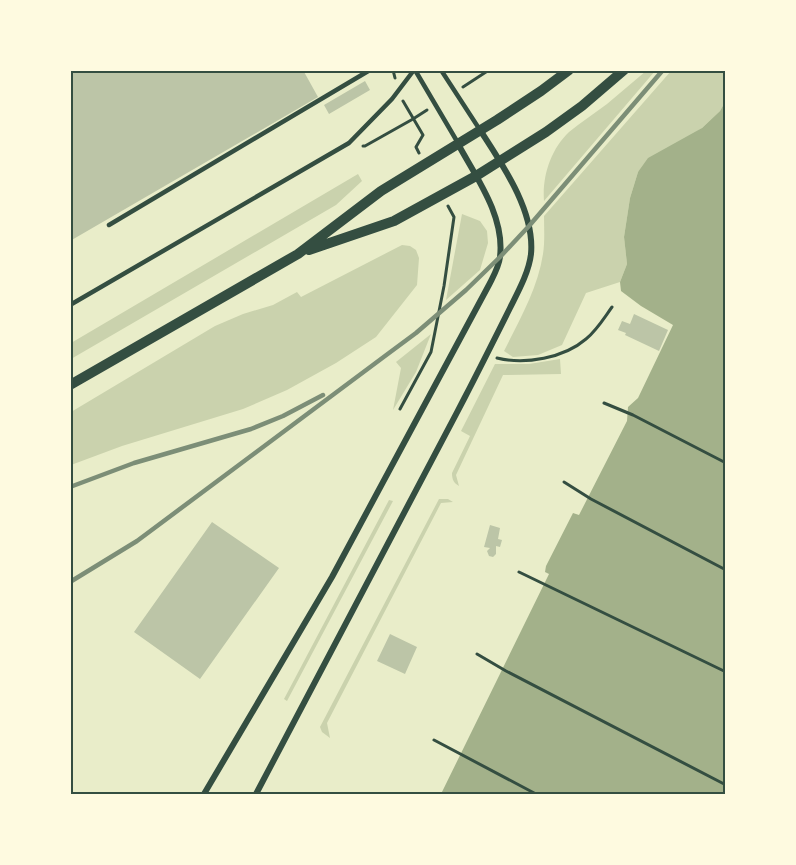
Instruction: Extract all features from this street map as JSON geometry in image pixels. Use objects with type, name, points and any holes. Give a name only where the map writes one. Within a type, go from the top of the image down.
[{"type":"street","points":[[70,385],[298,254],[381,191],[480,130],[569,70]]},
{"type":"street","points":[[298,254],[394,221],[476,176],[546,132],[582,106],[624,70]]},
{"type":"street","points":[[256,795],[487,353],[526,272],[531,255],[530,232],[525,213],[513,184],[480,130]]},
{"type":"street","points":[[204,795],[332,577],[498,265],[501,243],[497,224],[489,201],[458,144]]},
{"type":"lane","points":[[109,225],[370,70]]},
{"type":"lane","points":[[70,305],[349,143],[392,99],[415,70],[458,144]]},
{"type":"lane","points":[[441,70],[480,130]]},
{"type":"path","points":[[455,93],[489,70]]},
{"type":"path","points":[[349,143],[365,146],[413,120],[435,105]]},
{"type":"path","points":[[413,120],[423,135],[416,147]]},
{"type":"path","points":[[400,409],[431,352],[454,217]]},
{"type":"path","points":[[487,353],[497,358],[524,361],[570,350],[598,328],[612,307]]},
{"type":"path","points":[[604,403],[633,415],[726,463]]},
{"type":"path","points":[[564,482],[591,499],[726,570]]},
{"type":"path","points":[[519,572],[726,672]]},
{"type":"path","points":[[477,654],[726,785]]},
{"type":"path","points":[[434,740],[536,795]]},
{"type":"shaded area","points":[[646,71],[655,71],[544,201],[546,173],[557,146],[569,132]]},
{"type":"shaded area","points":[[671,71],[725,71],[725,102],[720,111],[702,128],[638,172],[630,198],[624,237],[627,264],[620,282],[586,293],[562,345],[538,355],[513,357],[504,351],[527,304],[541,267],[544,249],[544,216]]},
{"type":"shaded area","points":[[725,102],[725,794],[441,794],[549,574],[545,572],[546,566],[573,513],[579,515],[627,421],[628,407],[638,398],[673,325],[621,291],[620,282],[627,264],[624,237],[630,198],[638,172],[648,158],[702,128],[720,111]]},
{"type":"shaded area","points":[[358,174],[362,181],[336,205],[71,359],[71,343]]},
{"type":"shaded area","points":[[462,214],[480,221],[487,231],[488,243],[480,270],[446,300]]},
{"type":"shaded area","points":[[402,245],[416,250],[419,258],[417,285],[376,337],[336,363],[287,390],[243,409],[122,446],[71,465],[71,412],[215,326],[273,305],[297,292],[301,297]]},
{"type":"shaded area","points":[[431,334],[416,372],[393,410],[401,368],[396,362]]},
{"type":"shaded area","points":[[560,359],[561,374],[503,375],[456,475],[459,486],[456,484],[452,473],[470,436],[461,431],[495,364],[529,364]]},
{"type":"shaded area","points":[[439,499],[448,499],[453,502],[441,503],[327,723],[330,738],[322,732],[320,727]]},
{"type":"shaded area","points":[[389,500],[393,501],[287,701],[284,699]]},
{"type":"building","points":[[70,70],[303,70],[318,97],[70,241]]},
{"type":"building","points":[[365,81],[370,90],[329,114],[324,105]]},
{"type":"building","points":[[634,314],[668,330],[659,351],[618,330],[622,321],[630,324]]},
{"type":"building","points":[[212,522],[279,568],[200,679],[134,632]]},
{"type":"building","points":[[490,525],[500,528],[498,539],[502,540],[500,547],[496,546],[496,554],[493,557],[489,556],[487,551],[490,548],[484,547]]},
{"type":"building","points":[[390,634],[417,647],[405,674],[377,661]]},
{"type":"railway","points":[[70,582],[137,541],[416,333],[466,290],[529,226],[663,70]]},
{"type":"railway","points":[[70,487],[134,463],[251,429],[283,416],[323,395]]}]
